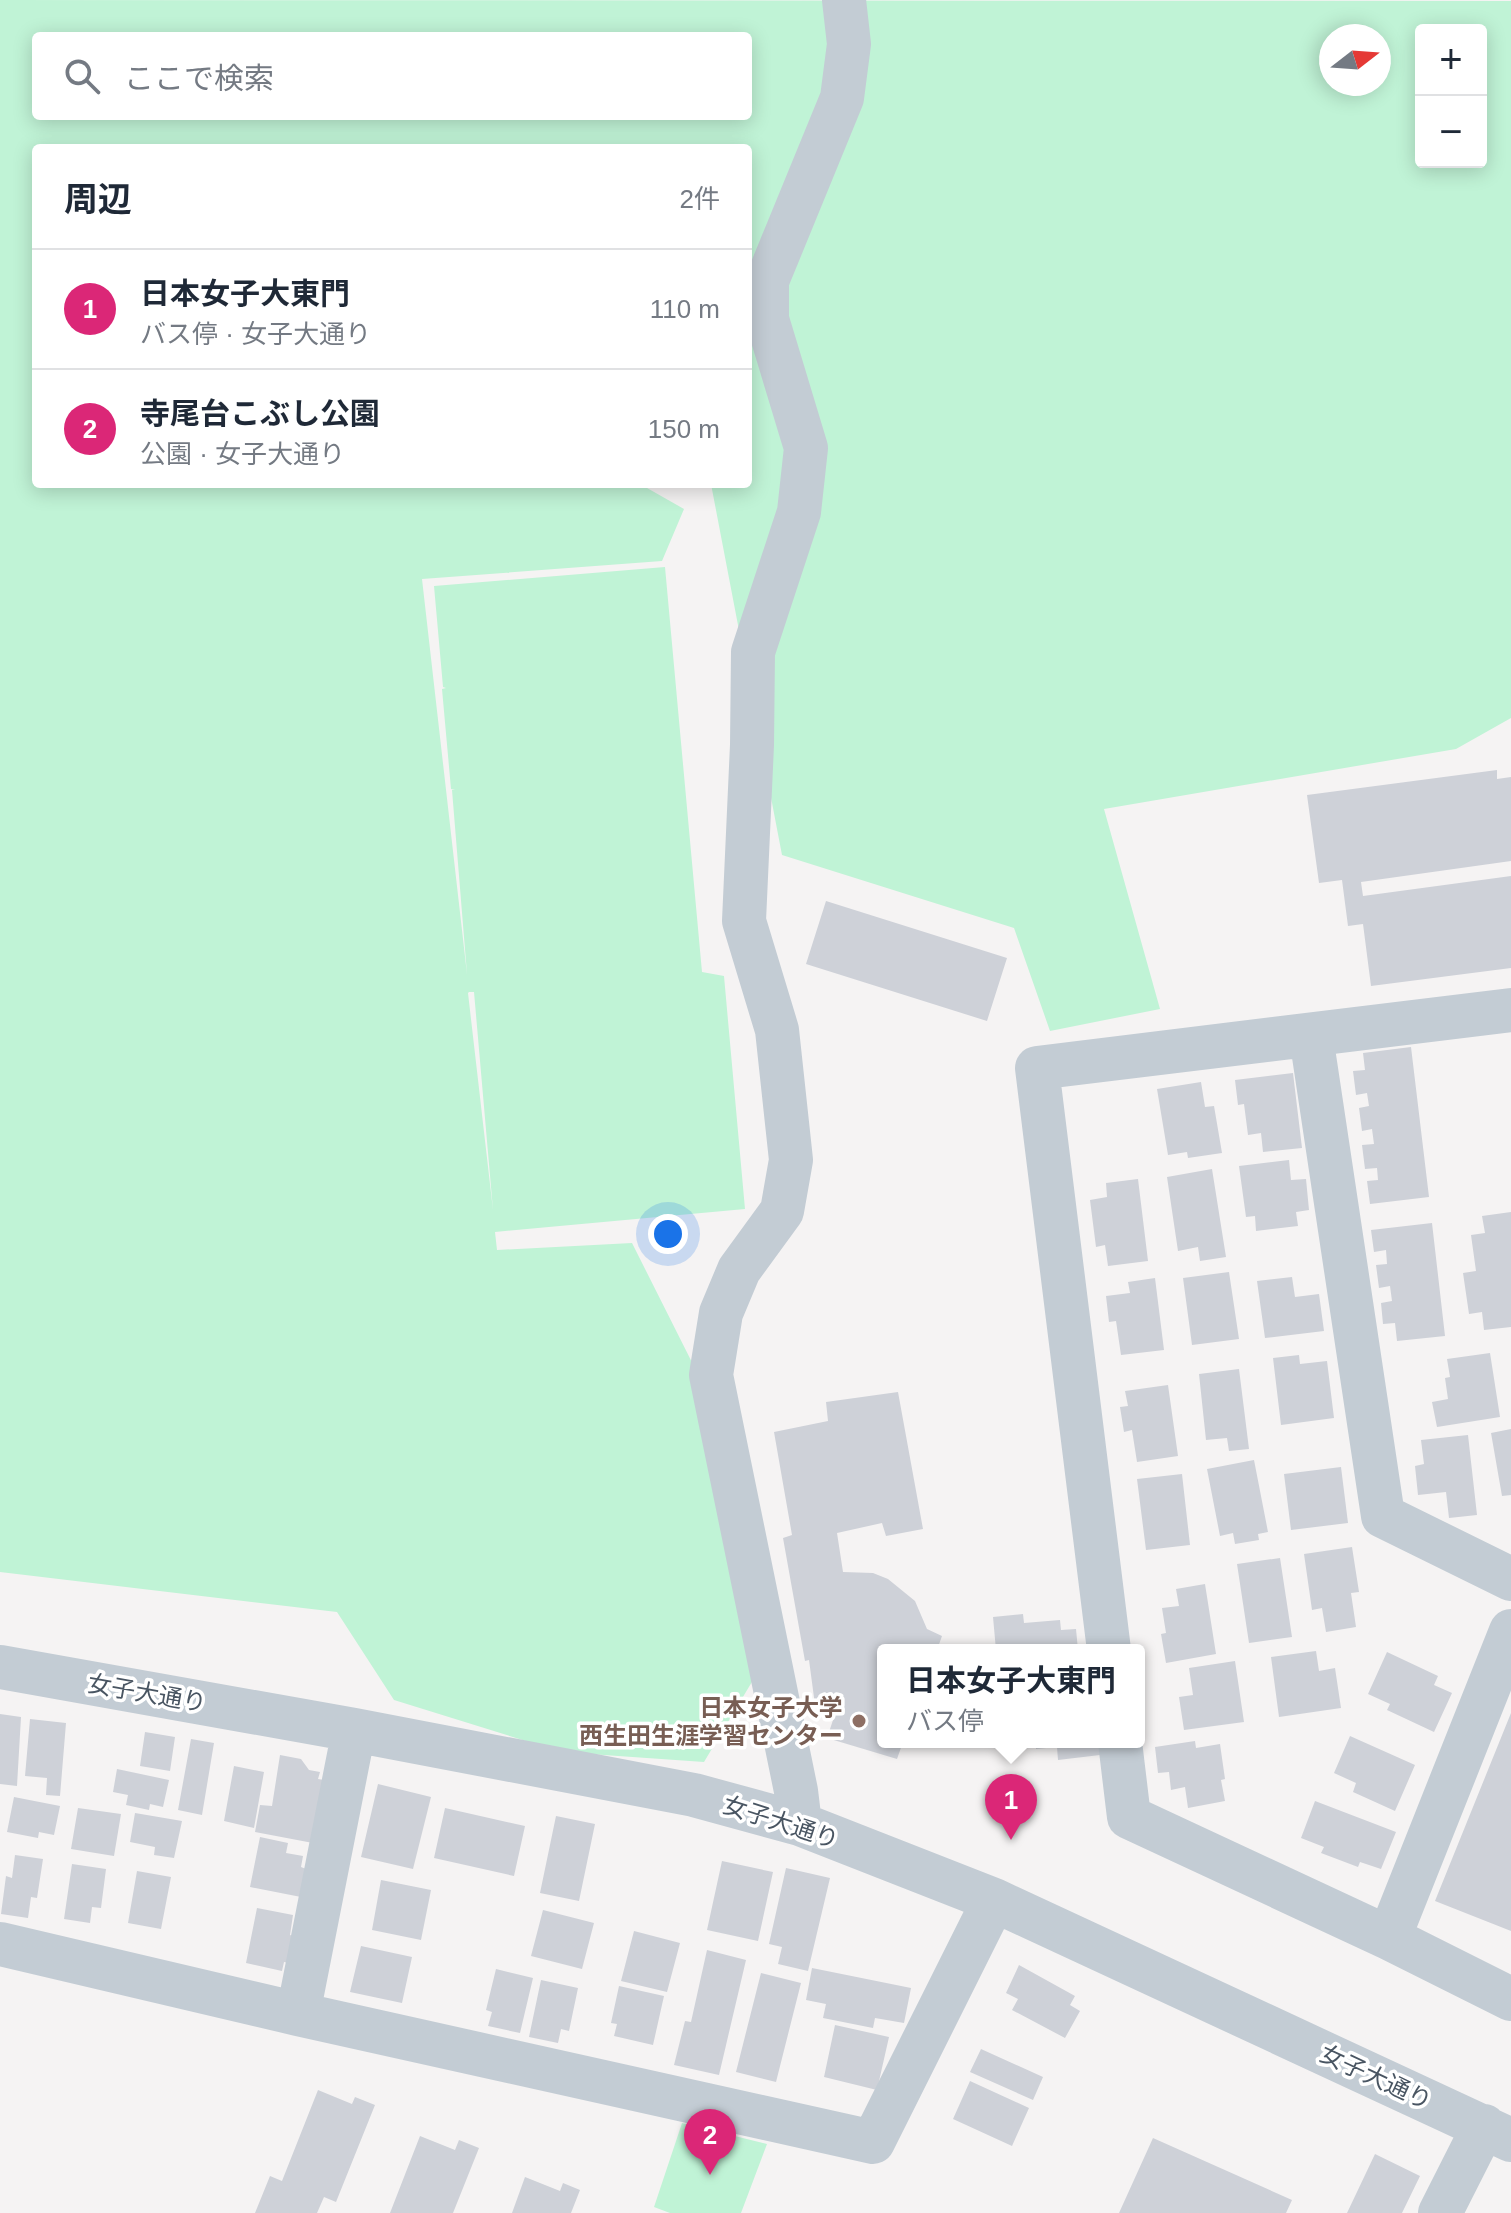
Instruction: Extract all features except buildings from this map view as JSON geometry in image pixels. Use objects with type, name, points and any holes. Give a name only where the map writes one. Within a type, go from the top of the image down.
[{"type":"street","points":[[800,1824],[796,1791],[711,1375],[721,1313],[739,1270],[782,1211],[791,1160],[777,1030],[744,921],[753,652],[799,512],[806,448],[767,319],[767,281],[842,98],[849,44],[844,0]]},
{"type":"street","points":[[1108,1644],[1037,1068],[1511,1010]]},
{"type":"street","points":[[1311,1036],[1383,1516],[1511,1579]]},
{"type":"street","points":[[1389,1938],[1511,1631]]},
{"type":"street","name":"女子大通り","points":[[0,1667],[694,1795],[800,1824],[994,1900],[1498,2133]]},
{"type":"street","points":[[298,2014],[354,1730]]},
{"type":"street","points":[[1121,1748],[1129,1817],[1389,1938],[1511,1999]]},
{"type":"street","points":[[0,1944],[873,2142],[994,1900]]},
{"type":"street","points":[[1440,2213],[1498,2133]]},
{"type":"green space","points":[[0,0],[1511,1],[1511,718],[1456,749],[1104,809],[1160,1009],[1050,1031],[1014,928],[782,855],[712,488],[752,488],[752,144],[32,144],[32,488],[647,488],[684,509],[662,561],[422,579],[467,974],[452,790],[455,790],[451,789],[442,689],[446,688],[443,687],[434,586],[665,567],[702,972],[724,976],[745,1209],[495,1232],[497,1250],[632,1243],[727,1432],[765,1660],[704,1762],[561,1752],[394,1700],[337,1612],[0,1572]],"holes":[[[474,992],[493,1210],[468,993]]]},
{"type":"green space","points":[[682,2123],[767,2144],[741,2213],[670,2213],[654,2207]]},
{"type":"place","name":"日本女子大学 西生田生涯学習センター","points":[[859,1721]]},
{"type":"place","name":"日本女子大東門","points":[[1011,1840]]},
{"type":"place","name":"寺尾台こぶし公園","points":[[710,2175]]}]
